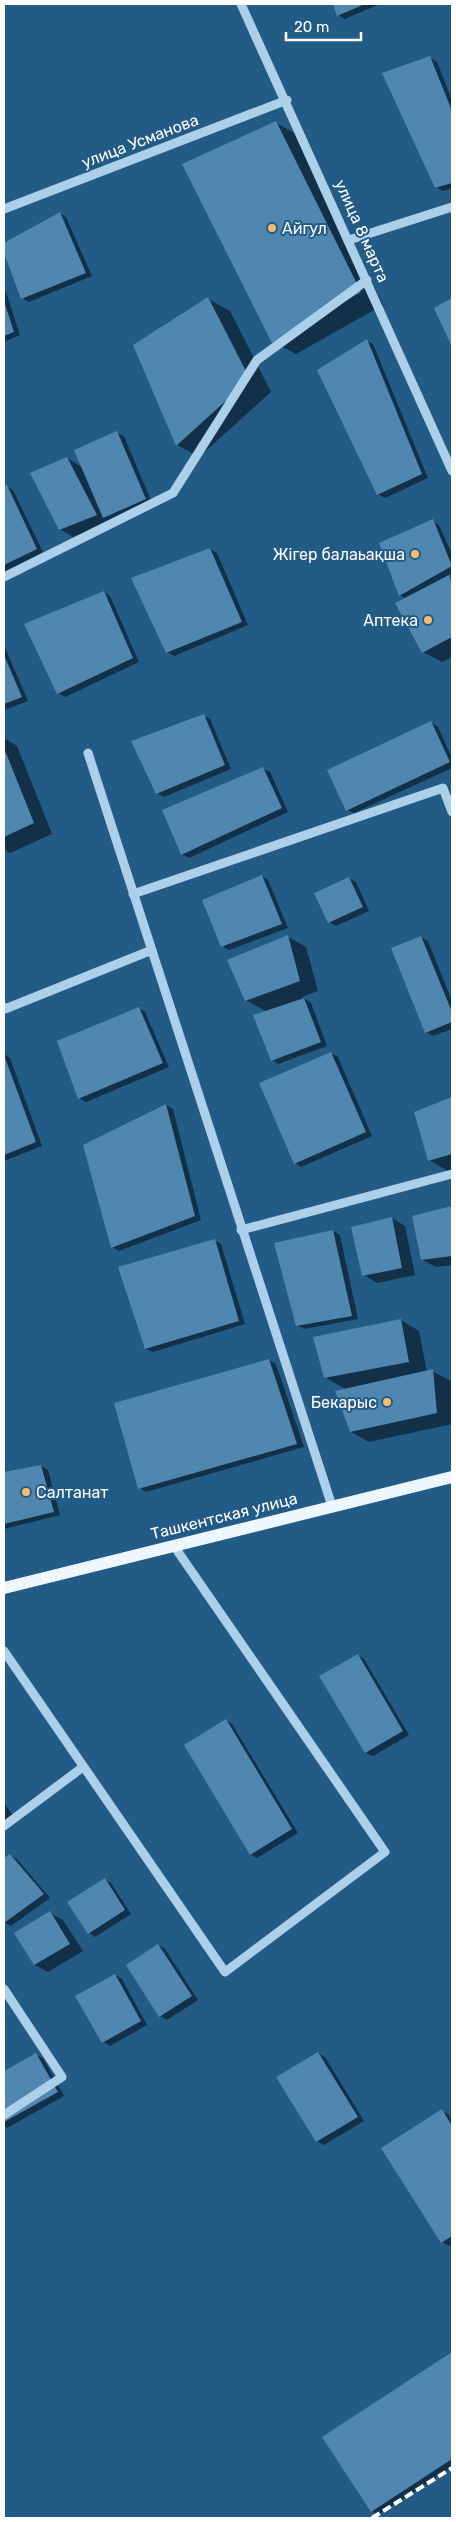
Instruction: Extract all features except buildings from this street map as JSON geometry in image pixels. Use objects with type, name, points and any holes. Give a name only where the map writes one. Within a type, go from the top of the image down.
[{"type":"main road","name":"Ташкентская улица","points":[[4,1588],[452,1477]]},
{"type":"street","name":"улица 8 марта","points":[[241,4],[452,471]]},
{"type":"street","name":"улица Усманова","points":[[4,209],[286,100]]},
{"type":"street","points":[[349,240],[452,207]]},
{"type":"street","points":[[4,577],[173,493],[257,360],[367,280]]},
{"type":"street","points":[[88,753],[332,1506]]},
{"type":"street","points":[[134,894],[443,788],[452,812]]},
{"type":"street","points":[[4,1007],[4,1009],[152,950]]},
{"type":"street","points":[[241,1230],[452,1174]]},
{"type":"street","points":[[4,1651],[225,1972],[384,1852],[174,1546]]},
{"type":"street","points":[[4,1826],[83,1766]]},
{"type":"street","points":[[4,1989],[62,2077],[4,2115]]},
{"type":"railway","points":[[372,2518],[452,2468]]},
{"type":"place","name":"Айгул","points":[[272,228]]},
{"type":"place","name":"Жігер балаьақша","points":[[415,554]]},
{"type":"place","name":"Аптека","points":[[428,620]]},
{"type":"place","name":"Бекарыс","points":[[387,1402]]},
{"type":"place","name":"Салтанат","points":[[26,1492]]}]
